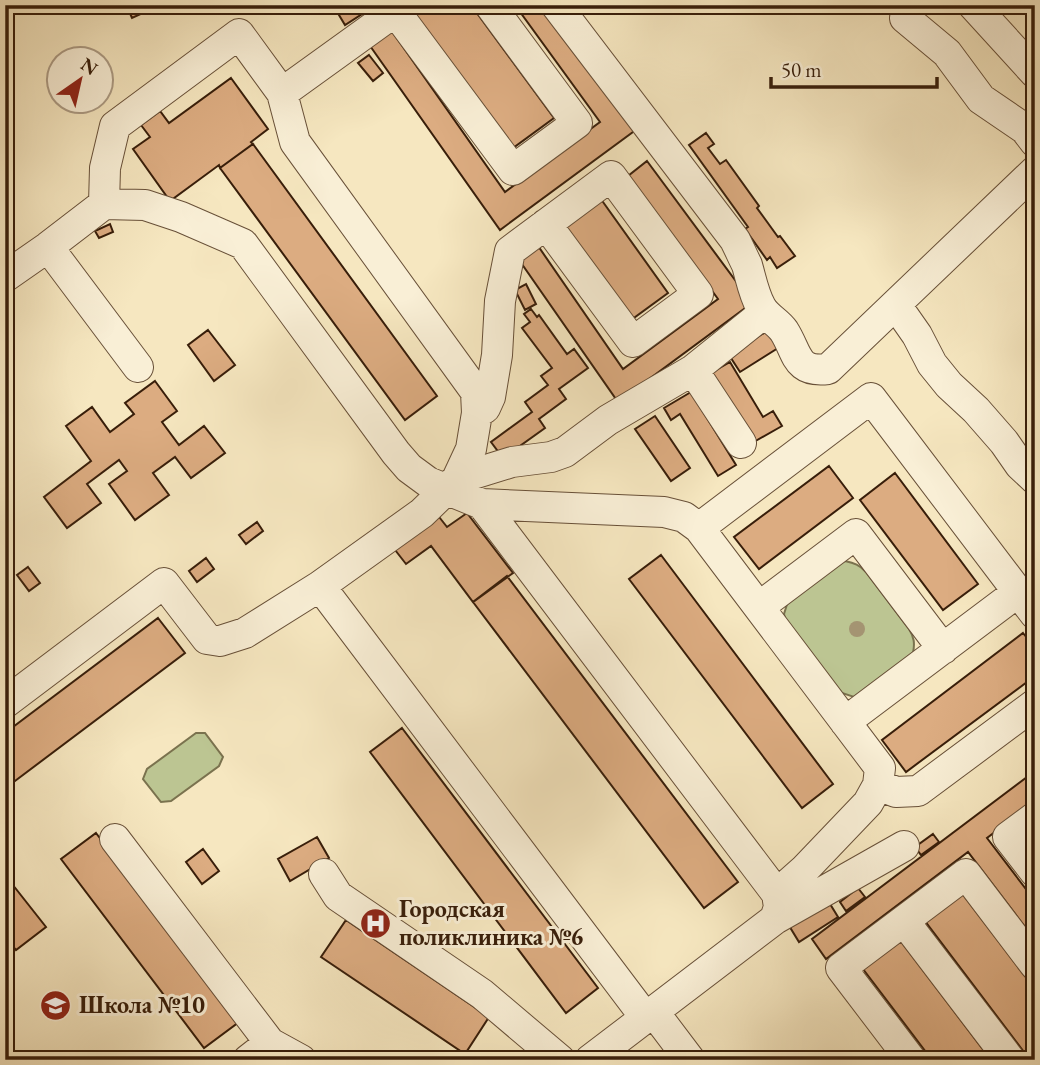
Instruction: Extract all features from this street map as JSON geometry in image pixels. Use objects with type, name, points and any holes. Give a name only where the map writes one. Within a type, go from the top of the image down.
[{"type":"street","points":[[282,93],[400,8],[513,170],[577,123],[490,5]]},
{"type":"street","points":[[556,5],[735,240],[764,313],[779,323],[791,342],[795,355],[803,365],[814,371],[828,369],[1035,171]]},
{"type":"street","points":[[973,5],[1035,74]]},
{"type":"street","points":[[905,18],[947,53],[981,99],[1025,130],[1035,142]]},
{"type":"street","points":[[5,703],[164,583],[207,639],[220,641],[245,633],[320,586],[422,513],[451,484],[471,449],[477,413],[476,391],[295,142],[282,93],[239,34],[115,126],[105,167],[104,204]]},
{"type":"street","points":[[477,413],[485,408],[490,397],[497,355],[500,302],[510,251],[546,224],[611,176],[698,294],[633,342],[546,224]]},
{"type":"street","points":[[5,277],[104,204],[145,205],[181,216],[243,244],[396,453],[428,482],[451,484],[512,462],[551,457],[565,452],[608,419],[693,370],[764,313]]},
{"type":"street","points":[[48,247],[138,367]]},
{"type":"street","points":[[896,304],[918,335],[932,364],[1035,479]]},
{"type":"street","points":[[693,370],[741,443]]},
{"type":"street","points":[[699,528],[871,398],[1026,603],[943,649],[845,722]]},
{"type":"street","points":[[451,484],[482,504],[776,907]]},
{"type":"street","points":[[482,504],[664,512],[684,517],[699,528],[880,768],[878,785],[868,803],[804,870],[776,907],[590,1060]]},
{"type":"street","points":[[759,607],[856,534],[943,649]]},
{"type":"street","points":[[320,586],[649,1014],[690,1060]]},
{"type":"street","points":[[878,785],[897,792],[918,792],[1035,704]]},
{"type":"street","points":[[1035,817],[1008,837],[1035,872]]},
{"type":"street","points":[[115,839],[259,1051],[301,1060]]},
{"type":"street","points":[[776,907],[904,846]]},
{"type":"street","points":[[324,874],[338,896],[482,994],[560,1060]]},
{"type":"street","points":[[911,1060],[841,968],[966,874],[1035,965]]},
{"type":"street","points":[[904,921],[1010,1060]]},
{"type":"green space","points":[[845,561],[866,572],[909,629],[914,643],[913,653],[854,697],[839,692],[786,622],[784,614],[789,598],[836,563]]},
{"type":"green space","points":[[196,733],[205,733],[223,757],[219,766],[171,801],[161,802],[143,779],[147,769]]},
{"type":"building","points":[[140,5],[143,13],[132,18],[128,9]]},
{"type":"building","points":[[333,5],[376,5],[345,25]]},
{"type":"building","points":[[418,5],[471,5],[554,118],[513,148],[411,10]]},
{"type":"building","points":[[515,5],[546,5],[637,129],[500,230],[368,43],[389,27],[505,192],[600,122]]},
{"type":"building","points":[[369,55],[383,73],[373,81],[358,63]]},
{"type":"building","points":[[231,78],[268,129],[251,142],[253,144],[170,201],[133,149],[150,137],[141,125],[160,111],[169,123]]},
{"type":"building","points":[[706,133],[714,144],[708,148],[720,164],[726,160],[759,206],[757,208],[795,256],[777,268],[770,257],[767,260],[745,229],[748,227],[689,145]]},
{"type":"building","points":[[253,144],[437,396],[405,420],[220,168]]},
{"type":"building","points":[[647,161],[752,303],[618,402],[517,257],[536,243],[623,369],[718,299],[628,176]]},
{"type":"building","points":[[598,195],[668,293],[631,320],[561,222]]},
{"type":"building","points":[[110,224],[113,232],[99,238],[95,231]]},
{"type":"building","points":[[526,284],[536,304],[525,310],[515,290]]},
{"type":"building","points":[[531,309],[537,317],[539,315],[567,354],[574,349],[588,368],[559,389],[566,399],[539,419],[545,428],[503,458],[491,442],[532,412],[525,402],[548,385],[541,376],[552,368],[522,328],[530,322],[524,314]]},
{"type":"building","points":[[775,326],[786,343],[740,372],[729,355]]},
{"type":"building","points":[[208,330],[235,365],[214,381],[188,345]]},
{"type":"building","points":[[730,362],[763,417],[773,411],[782,426],[752,443],[711,373]]},
{"type":"building","points":[[155,381],[177,411],[162,422],[179,445],[204,426],[225,453],[191,478],[175,457],[153,473],[169,495],[135,520],[109,484],[127,471],[119,460],[87,484],[101,503],[67,528],[44,497],[91,461],[66,426],[92,407],[110,432],[134,414],[125,403]]},
{"type":"building","points":[[691,392],[736,465],[718,476],[680,414],[671,420],[664,408]]},
{"type":"building","points":[[655,416],[690,468],[671,481],[635,429]]},
{"type":"building","points":[[829,466],[853,498],[759,569],[734,537]]},
{"type":"building","points":[[895,473],[978,584],[943,610],[860,500]]},
{"type":"building","points":[[436,513],[447,527],[467,513],[513,573],[473,602],[431,546],[406,564],[392,546]]},
{"type":"building","points":[[257,522],[263,531],[246,544],[239,535]]},
{"type":"building","points":[[661,555],[833,784],[802,808],[629,579]]},
{"type":"building","points":[[206,558],[214,569],[197,582],[189,571]]},
{"type":"building","points":[[28,567],[40,583],[29,591],[17,575]]},
{"type":"building","points":[[507,576],[738,882],[704,908],[473,602]]},
{"type":"building","points":[[158,618],[185,653],[7,787],[5,733]]},
{"type":"building","points":[[1023,633],[1035,648],[1035,676],[906,772],[882,740]]},
{"type":"building","points":[[402,728],[598,988],[566,1013],[370,752]]},
{"type":"building","points":[[1035,771],[1035,802],[987,838],[1035,901],[1035,940],[968,852],[826,959],[812,939]]},
{"type":"building","points":[[96,833],[239,1022],[204,1048],[61,859]]},
{"type":"building","points":[[933,834],[939,842],[921,855],[915,847]]},
{"type":"building","points":[[317,837],[329,858],[290,881],[278,859]]},
{"type":"building","points":[[203,849],[219,871],[202,884],[186,862]]},
{"type":"building","points":[[5,875],[46,927],[16,950],[5,936]]},
{"type":"building","points":[[858,888],[865,897],[846,911],[840,902]]},
{"type":"building","points":[[962,893],[1035,989],[1035,1060],[1030,1060],[925,921]]},
{"type":"building","points":[[827,899],[838,917],[799,942],[788,924]]},
{"type":"building","points":[[346,920],[489,1017],[465,1054],[321,957]]},
{"type":"building","points":[[901,941],[991,1060],[932,1060],[863,969]]},
{"type":"place","name":"Городская поликлиника №6","points":[[376,923]]},
{"type":"place","name":"Школа №10","points":[[56,1005]]}]
